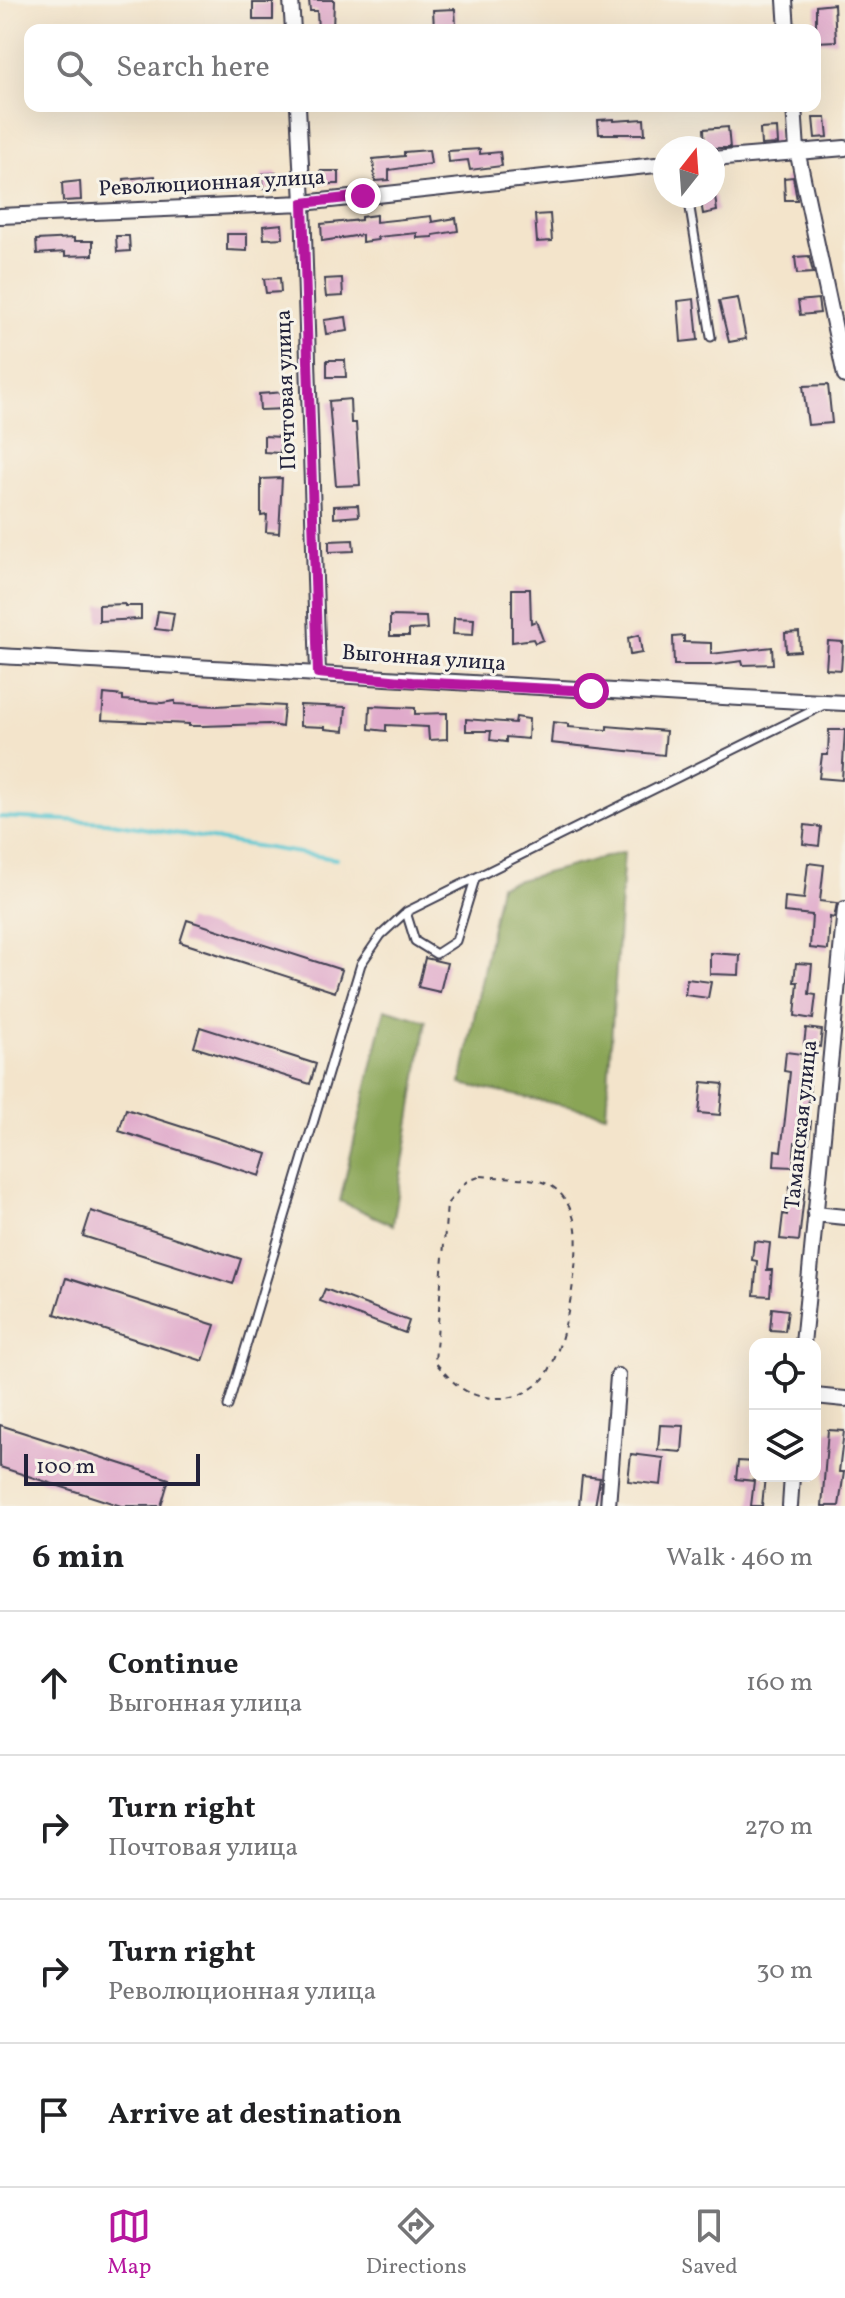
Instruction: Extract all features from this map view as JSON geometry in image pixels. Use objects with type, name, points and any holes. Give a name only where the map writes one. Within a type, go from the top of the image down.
[{"type":"street","points":[[291,0],[293,24]]},
{"type":"street","points":[[785,0],[787,24]]},
{"type":"street","name":"Почтовая улица","points":[[298,112],[318,673]]},
{"type":"street","points":[[794,112],[797,150],[845,376]]},
{"type":"street","points":[[725,158],[845,148]]},
{"type":"street","name":"Революционная улица","points":[[0,216],[303,203],[653,165]]},
{"type":"street","name":"Выгонная улица","points":[[0,656],[318,673],[412,682],[838,703]]},
{"type":"street","name":"Таманская улица","points":[[804,1338],[845,909]]},
{"type":"street","points":[[815,1214],[845,1217]]},
{"type":"street","points":[[608,1506],[618,1376]]},
{"type":"street","points":[[821,1397],[845,1399]]},
{"type":"street","points":[[790,1506],[792,1482]]},
{"type":"lane","points":[[690,208],[711,337]]},
{"type":"lane","points":[[228,1406],[361,964],[381,935],[406,912],[838,703]]},
{"type":"lane","points":[[406,912],[415,941],[436,954],[456,941],[475,879]]},
{"type":"path","points":[[481,1176],[542,1181],[556,1189],[569,1204],[576,1231],[566,1324],[556,1358],[542,1381],[513,1399],[479,1398],[455,1385],[435,1362],[447,1204],[466,1182],[481,1176]]},
{"type":"green space","points":[[624,852],[606,1114],[461,1084],[500,885]]},
{"type":"green space","points":[[385,1009],[426,1021],[393,1225],[340,1201]]},
{"type":"building","points":[[309,0],[334,0],[333,24],[318,24],[317,11],[310,11]]},
{"type":"building","points":[[253,3],[273,3],[273,20],[253,20]]},
{"type":"building","points":[[834,4],[836,41],[821,42],[821,24],[816,24],[816,6]]},
{"type":"building","points":[[455,9],[456,24],[434,24],[433,10]]},
{"type":"building","points":[[813,118],[826,118],[828,137],[815,138]]},
{"type":"building","points":[[644,119],[645,134],[599,134],[598,120]]},
{"type":"building","points":[[728,127],[730,148],[725,148],[725,136],[704,136],[704,129]]},
{"type":"building","points":[[777,128],[778,144],[761,145],[760,129]]},
{"type":"building","points":[[480,149],[480,154],[500,152],[502,166],[470,170],[468,160],[449,162],[448,151]]},
{"type":"building","points":[[429,150],[431,164],[389,170],[389,180],[375,181],[373,159]]},
{"type":"building","points":[[320,171],[339,171],[339,184],[320,184]]},
{"type":"building","points":[[277,173],[278,188],[263,189],[262,174]]},
{"type":"building","points":[[155,176],[156,191],[125,193],[124,179]]},
{"type":"building","points":[[793,177],[797,200],[785,200],[784,178]]},
{"type":"building","points":[[80,181],[81,200],[63,201],[62,183]]},
{"type":"building","points":[[702,208],[717,208],[717,211],[703,214]]},
{"type":"building","points":[[550,214],[552,241],[537,242],[535,215]]},
{"type":"building","points":[[376,215],[376,222],[431,216],[432,222],[456,218],[458,231],[433,237],[417,238],[417,233],[377,237],[378,240],[362,242],[362,235],[322,241],[321,224],[361,220],[361,217]]},
{"type":"building","points":[[282,224],[283,238],[264,239],[263,226]]},
{"type":"building","points":[[227,234],[247,234],[247,251],[227,250]]},
{"type":"building","points":[[116,236],[129,236],[130,251],[117,252]]},
{"type":"building","points":[[74,238],[74,241],[93,241],[93,255],[65,256],[65,252],[37,254],[36,240]]},
{"type":"building","points":[[809,256],[813,273],[797,274],[795,257]]},
{"type":"building","points":[[280,278],[281,292],[266,293],[264,279]]},
{"type":"building","points":[[342,278],[343,296],[326,297],[324,279]]},
{"type":"building","points":[[738,298],[746,339],[729,342],[719,301]]},
{"type":"building","points":[[694,299],[698,340],[681,342],[678,301]]},
{"type":"building","points":[[818,299],[820,313],[800,315],[798,301]]},
{"type":"building","points":[[346,317],[348,331],[326,334],[324,320]]},
{"type":"building","points":[[327,360],[345,360],[346,377],[327,377]]},
{"type":"building","points":[[828,385],[832,423],[808,425],[803,386]]},
{"type":"building","points":[[285,392],[286,409],[260,410],[259,394]]},
{"type":"building","points":[[350,399],[351,423],[356,423],[360,485],[336,486],[329,401]]},
{"type":"building","points":[[264,436],[281,437],[280,453],[264,452]]},
{"type":"building","points":[[282,478],[279,533],[266,532],[267,515],[261,516],[261,479]]},
{"type":"building","points":[[358,505],[359,516],[334,518],[334,506]]},
{"type":"building","points":[[353,540],[354,551],[329,552],[329,541]]},
{"type":"building","points":[[512,589],[530,589],[531,623],[536,621],[543,640],[535,643],[533,639],[512,642]]},
{"type":"building","points":[[99,605],[141,606],[141,619],[99,621]]},
{"type":"building","points":[[158,611],[174,613],[171,631],[155,629]]},
{"type":"building","points":[[390,616],[426,617],[427,629],[409,630],[409,636],[390,636]]},
{"type":"building","points":[[454,618],[474,619],[473,635],[453,634]]},
{"type":"building","points":[[799,632],[800,651],[786,652],[785,633]]},
{"type":"building","points":[[639,635],[642,653],[630,655],[628,638]]},
{"type":"building","points":[[684,636],[684,642],[711,643],[711,654],[772,647],[773,664],[743,665],[742,661],[674,665],[673,637]]},
{"type":"building","points":[[828,641],[843,642],[841,670],[826,669]]},
{"type":"building","points":[[104,694],[123,696],[123,700],[175,701],[175,704],[284,706],[282,727],[269,724],[189,726],[102,720]]},
{"type":"building","points":[[300,705],[346,707],[344,731],[300,726]]},
{"type":"building","points":[[370,706],[415,708],[415,714],[447,713],[447,739],[429,740],[428,727],[386,725],[386,731],[369,729]]},
{"type":"building","points":[[516,717],[529,719],[528,739],[506,737],[506,742],[490,740],[491,731],[466,731],[466,719],[515,723]]},
{"type":"building","points":[[553,722],[568,724],[568,727],[607,730],[607,726],[666,731],[664,755],[551,743]]},
{"type":"building","points":[[829,730],[845,730],[842,780],[819,778],[822,755],[828,755]]},
{"type":"building","points":[[805,825],[821,827],[819,846],[803,844]]},
{"type":"building","points":[[808,863],[824,865],[820,901],[837,903],[834,918],[830,917],[828,950],[810,948],[812,915],[784,912],[785,897],[804,899]]},
{"type":"building","points":[[187,920],[342,970],[335,992],[180,942]]},
{"type":"building","points":[[710,953],[740,955],[739,975],[710,974]]},
{"type":"building","points":[[425,958],[447,963],[440,992],[418,987]]},
{"type":"building","points":[[796,963],[812,964],[809,994],[816,995],[813,1019],[795,1016]]},
{"type":"building","points":[[687,979],[711,982],[708,998],[685,995]]},
{"type":"building","points":[[200,1027],[316,1064],[310,1084],[194,1047]]},
{"type":"building","points":[[806,1028],[822,1030],[820,1047],[804,1045]]},
{"type":"building","points":[[786,1052],[802,1054],[799,1084],[810,1085],[809,1143],[795,1142],[793,1167],[774,1166],[775,1150],[781,1151],[790,1072],[784,1071]]},
{"type":"building","points":[[702,1082],[723,1084],[720,1115],[699,1113]]},
{"type":"building","points":[[126,1109],[267,1154],[260,1176],[119,1131]]},
{"type":"building","points":[[790,1186],[805,1187],[799,1241],[780,1239],[783,1214],[787,1215]]},
{"type":"building","points":[[91,1211],[241,1259],[233,1284],[83,1236]]},
{"type":"building","points":[[754,1241],[770,1243],[767,1270],[772,1270],[770,1296],[754,1295],[757,1261],[752,1260]]},
{"type":"building","points":[[66,1278],[215,1325],[203,1361],[55,1314]]},
{"type":"building","points":[[325,1289],[409,1321],[405,1333],[320,1301]]},
{"type":"building","points":[[772,1308],[788,1310],[785,1331],[770,1330]]},
{"type":"building","points":[[0,1425],[169,1479],[161,1506],[121,1506],[0,1467]]},
{"type":"building","points":[[660,1425],[684,1426],[682,1452],[658,1450]]},
{"type":"building","points":[[828,1430],[844,1431],[839,1472],[844,1472],[839,1506],[822,1506]]},
{"type":"building","points":[[631,1454],[664,1458],[661,1485],[628,1481]]},
{"type":"building","points":[[738,1461],[749,1462],[749,1480],[736,1479]]},
{"type":"building","points":[[582,1476],[600,1478],[595,1506],[579,1506]]},
{"type":"building","points":[[754,1482],[764,1482],[762,1506],[751,1506]]},
{"type":"waterway","points":[[0,817],[106,822],[336,859]]},
{"type":"route","points":[[363,196],[303,203],[318,673],[412,682],[591,691]]}]
